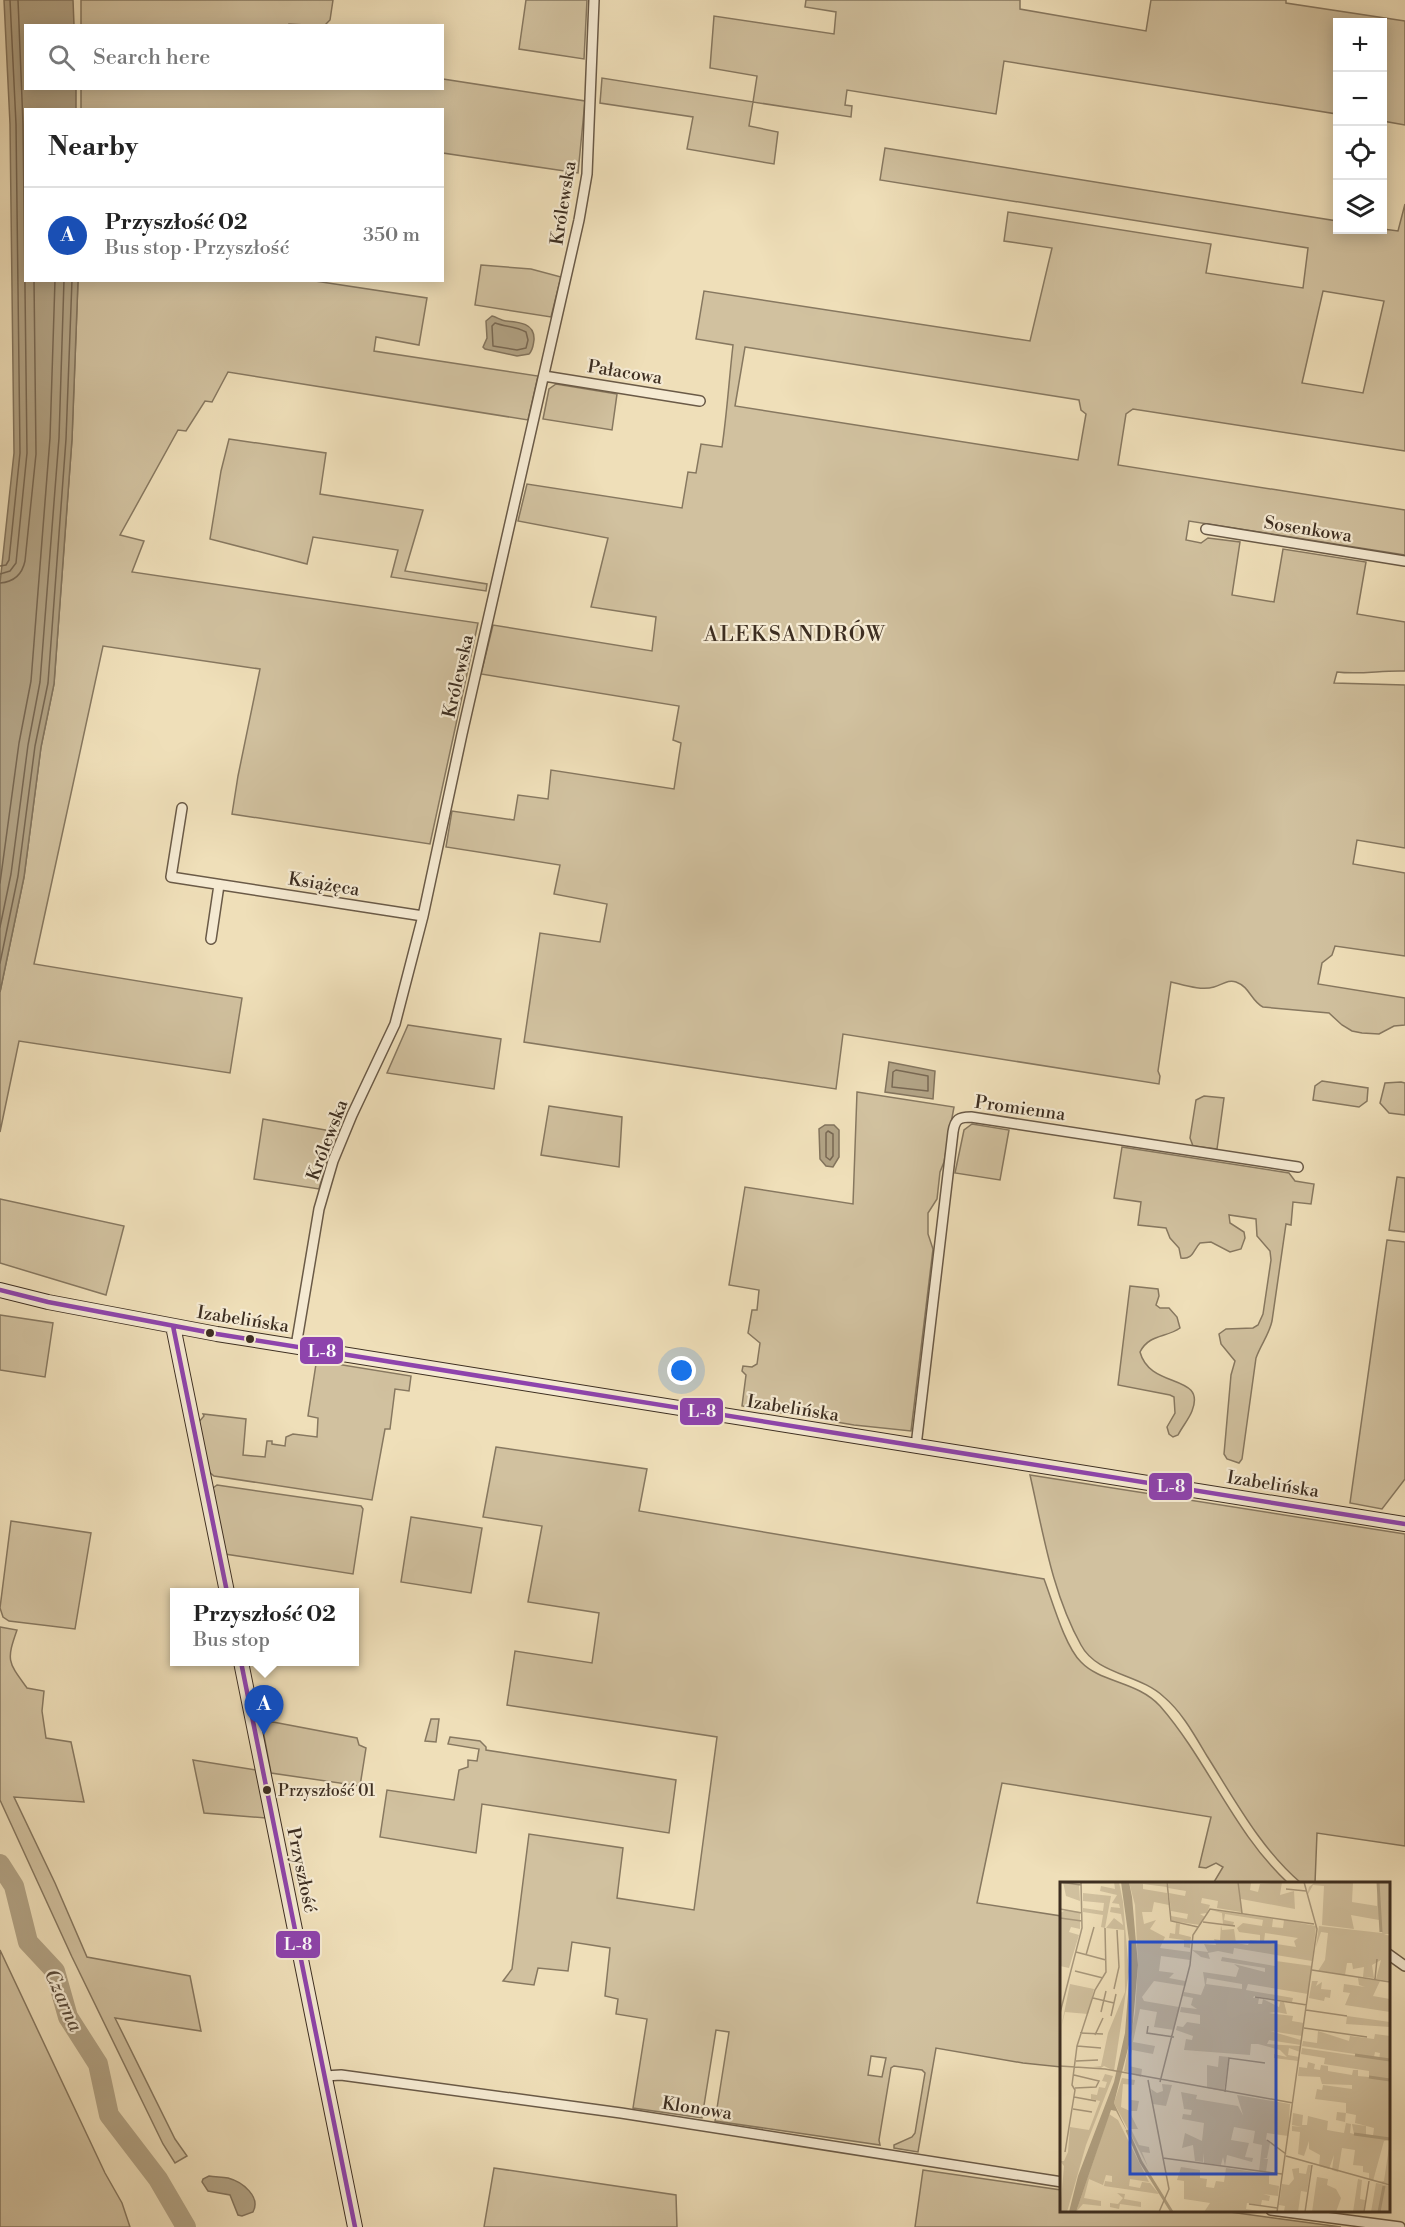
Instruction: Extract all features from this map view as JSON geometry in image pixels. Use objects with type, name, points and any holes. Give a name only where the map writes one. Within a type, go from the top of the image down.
[{"type":"street","name":"Królewska","points":[[296,1346],[319,1209],[333,1161],[352,1114],[395,1024],[423,916],[585,194],[594,0]]},
{"type":"street","name":"Pałacowa","points":[[544,376],[700,400]]},
{"type":"street","name":"Sosenkowa","points":[[1206,529],[1405,561]]},
{"type":"street","name":"Książęca","points":[[182,808],[171,878],[423,916]]},
{"type":"street","points":[[211,939],[219,885]]},
{"type":"street","name":"Promienna","points":[[916,1446],[953,1132],[958,1118],[971,1117],[1298,1167]]},
{"type":"street","name":"Izabelińska","points":[[0,1290],[48,1302],[173,1326],[1405,1524]]},
{"type":"street","points":[[173,1326],[225,1588]]},
{"type":"street","name":"Przyszłość","points":[[242,1666],[355,2227]]},
{"type":"street","points":[[1390,1955],[1405,1966]]},
{"type":"street","name":"Klonowa","points":[[326,2076],[341,2075],[621,2113],[1060,2182]]},
{"type":"street","points":[[1279,2212],[1400,2227]]},
{"type":"shaded area","points":[[81,0],[333,0],[330,20],[326,24],[81,24]]},
{"type":"shaded area","points":[[526,0],[587,0],[584,59],[519,49]]},
{"type":"shaded area","points":[[806,0],[1020,0],[1020,9],[1146,31],[1151,0],[1286,0],[1286,3],[1385,18],[1333,18],[1333,113],[1004,61],[996,114],[847,90],[845,105],[852,106],[851,117],[753,102],[757,76],[710,68],[714,16],[834,34],[836,12],[805,7]]},
{"type":"shaded area","points":[[1387,18],[1405,21],[1405,125],[1387,122]]},
{"type":"shaded area","points":[[602,78],[753,102],[749,126],[778,132],[774,164],[687,149],[693,117],[600,103]]},
{"type":"shaded area","points":[[444,79],[585,101],[578,173],[444,153],[444,108],[81,108],[81,90],[444,90]]},
{"type":"shaded area","points":[[885,148],[1333,220],[1333,234],[1387,234],[1387,230],[1398,231],[1405,204],[1405,451],[1133,409],[1126,414],[1118,465],[1405,510],[1405,555],[1189,521],[1186,540],[1201,543],[1208,538],[1240,542],[1232,595],[1274,602],[1283,549],[1366,562],[1357,614],[1405,622],[1405,671],[1337,672],[1334,683],[1405,685],[1405,848],[1357,840],[1353,864],[1405,873],[1405,956],[1335,946],[1332,955],[1322,963],[1318,984],[1405,998],[1405,1025],[1394,1026],[1379,1034],[1362,1033],[1352,1031],[1342,1025],[1329,1013],[1263,1007],[1241,984],[1233,981],[1204,988],[1171,982],[1158,1071],[1159,1084],[843,1034],[836,1089],[524,1042],[540,933],[600,942],[607,904],[554,894],[560,865],[446,847],[452,811],[514,820],[518,795],[548,799],[551,770],[674,789],[681,743],[673,740],[679,706],[481,674],[493,625],[652,651],[656,617],[591,607],[608,538],[518,521],[527,484],[682,508],[688,472],[696,473],[701,444],[722,447],[727,409],[733,345],[696,339],[704,291],[1030,341],[1052,248],[1004,241],[1008,212],[1211,244],[1206,273],[1303,288],[1308,248],[880,180]],"holes":[[[1323,291],[1384,301],[1363,393],[1302,383]],[[745,347],[1079,400],[1081,410],[1086,414],[1078,460],[735,406]]]},
{"type":"shaded area","points":[[481,265],[531,269],[561,277],[551,317],[475,305]]},
{"type":"shaded area","points":[[78,282],[322,282],[427,298],[419,345],[376,337],[374,351],[538,376],[528,420],[228,372],[212,402],[205,401],[186,431],[178,430],[120,535],[144,541],[132,572],[478,623],[430,844],[232,814],[260,669],[103,646],[34,964],[242,998],[230,1073],[19,1041],[0,1132],[0,992],[24,877],[41,747],[54,684],[72,439]]},
{"type":"shaded area","points":[[556,384],[617,394],[612,430],[543,419],[549,389]]},
{"type":"shaded area","points":[[229,439],[326,453],[320,494],[423,510],[405,571],[487,584],[486,591],[391,577],[398,550],[313,537],[307,564],[210,539],[221,471]]},
{"type":"shaded area","points":[[408,1025],[501,1039],[494,1089],[387,1073]]},
{"type":"shaded area","points":[[1322,1081],[1368,1088],[1367,1101],[1359,1107],[1313,1100],[1315,1086]]},
{"type":"shaded area","points":[[1385,1083],[1405,1083],[1405,1115],[1389,1113],[1380,1103]]},
{"type":"shaded area","points":[[857,1092],[954,1107],[944,1162],[940,1172],[937,1199],[928,1213],[928,1234],[933,1249],[911,1431],[854,1425],[742,1406],[746,1375],[742,1371],[743,1366],[752,1367],[757,1364],[760,1343],[748,1333],[752,1310],[757,1310],[759,1290],[729,1285],[745,1187],[853,1204]]},
{"type":"shaded area","points":[[1204,1096],[1224,1098],[1217,1149],[1193,1146],[1190,1138],[1196,1100]]},
{"type":"shaded area","points":[[549,1106],[622,1117],[619,1167],[541,1155]]},
{"type":"shaded area","points":[[263,1119],[331,1131],[335,1134],[319,1189],[254,1179]]},
{"type":"shaded area","points":[[972,1124],[1009,1130],[1000,1180],[955,1173],[964,1130]]},
{"type":"shaded area","points":[[1122,1147],[1289,1173],[1295,1181],[1314,1184],[1311,1204],[1293,1202],[1291,1225],[1286,1224],[1272,1321],[1256,1358],[1242,1459],[1239,1463],[1227,1459],[1224,1454],[1231,1375],[1235,1361],[1221,1344],[1219,1334],[1226,1329],[1253,1328],[1258,1325],[1263,1314],[1271,1260],[1270,1251],[1257,1236],[1256,1219],[1229,1215],[1230,1223],[1244,1232],[1245,1238],[1241,1249],[1230,1252],[1211,1242],[1200,1243],[1190,1256],[1181,1258],[1179,1248],[1170,1238],[1166,1228],[1138,1225],[1141,1202],[1114,1198]]},
{"type":"shaded area","points":[[1397,1177],[1405,1178],[1405,1232],[1389,1230]]},
{"type":"shaded area","points":[[0,1199],[124,1226],[106,1295],[0,1263]]},
{"type":"shaded area","points":[[1387,1240],[1405,1242],[1405,1479],[1382,1509],[1350,1503]]},
{"type":"shaded area","points":[[1130,1286],[1158,1289],[1159,1296],[1156,1305],[1160,1308],[1169,1308],[1177,1317],[1180,1328],[1148,1342],[1140,1352],[1146,1364],[1154,1372],[1192,1391],[1194,1399],[1192,1411],[1178,1435],[1173,1437],[1169,1434],[1167,1427],[1175,1413],[1174,1397],[1118,1385]]},
{"type":"shaded area","points":[[0,1315],[53,1323],[45,1377],[0,1370]]},
{"type":"shaded area","points":[[324,1362],[411,1376],[409,1391],[395,1389],[390,1429],[385,1429],[372,1500],[214,1476],[208,1471],[198,1423],[204,1416],[203,1414],[246,1419],[243,1455],[265,1457],[267,1441],[285,1446],[286,1437],[293,1434],[317,1437],[318,1418],[308,1416],[316,1364],[323,1365]]},
{"type":"shaded area","points":[[496,1447],[647,1469],[639,1511],[1044,1579],[1064,1635],[1075,1655],[1089,1669],[1141,1692],[1160,1706],[1193,1750],[1236,1820],[1269,1863],[1287,1882],[1214,1882],[1223,1867],[1216,1863],[1206,1868],[1199,1867],[1211,1817],[1002,1783],[977,1903],[1060,1916],[1060,2067],[936,2048],[918,2152],[894,2148],[894,2145],[912,2137],[915,2133],[925,2073],[922,2070],[894,2066],[891,2068],[880,2145],[715,2121],[729,2032],[716,2030],[702,2118],[633,2108],[647,2019],[616,2014],[618,1999],[605,1996],[610,1948],[572,1942],[568,1971],[538,1968],[534,1985],[503,1981],[512,1969],[529,1834],[623,1848],[617,1898],[694,1910],[717,1737],[507,1705],[515,1651],[592,1663],[599,1613],[528,1602],[542,1526],[483,1517]],"holes":[[[871,2056],[886,2058],[882,2077],[868,2075]]]},
{"type":"shaded area","points":[[1030,1475],[1405,1534],[1405,1846],[1317,1833],[1315,1882],[1300,1882],[1273,1855],[1261,1839],[1188,1725],[1171,1703],[1154,1689],[1108,1669],[1088,1655],[1063,1605],[1044,1540]]},
{"type":"shaded area","points":[[217,1485],[361,1506],[363,1509],[353,1574],[225,1554],[213,1488]]},
{"type":"shaded area","points":[[411,1517],[482,1528],[471,1593],[401,1582]]},
{"type":"shaded area","points":[[11,1521],[91,1533],[75,1629],[9,1621],[3,1617],[0,1608]]},
{"type":"shaded area","points":[[0,1627],[17,1630],[11,1648],[11,1661],[27,1688],[44,1691],[42,1711],[46,1738],[71,1742],[84,1802],[14,1797],[87,1957],[190,1976],[201,2031],[115,2018],[175,2139],[187,2156],[175,2163],[163,2144],[72,1957],[0,1800]]},
{"type":"shaded area","points":[[431,1719],[439,1719],[436,1742],[425,1741]]},
{"type":"shaded area","points":[[273,1722],[357,1738],[359,1745],[366,1748],[360,1786],[271,1773],[262,1725]]},
{"type":"shaded area","points":[[450,1737],[480,1741],[486,1750],[676,1780],[669,1833],[482,1804],[476,1853],[380,1837],[387,1790],[454,1800],[459,1770],[468,1767],[468,1760],[477,1761],[479,1749],[448,1744]]},
{"type":"shaded area","points":[[193,1760],[256,1770],[266,1818],[204,1813]]},
{"type":"shaded area","points":[[0,1950],[105,2173],[122,2203],[130,2227],[0,2227]]},
{"type":"shaded area","points":[[494,2168],[676,2195],[677,2227],[484,2227]]},
{"type":"shaded area","points":[[923,2170],[1060,2190],[1060,2212],[1230,2212],[1341,2227],[915,2227]]},
{"type":"water","points":[[4,0],[73,0],[74,24],[24,24],[24,90],[76,90],[76,108],[24,108],[24,282],[78,282],[72,439],[54,684],[41,747],[24,877],[0,992],[0,583],[14,453],[10,124]]},
{"type":"water","points":[[492,316],[504,321],[525,324],[532,330],[534,340],[529,354],[517,356],[483,347],[487,338],[486,321]]},
{"type":"water","points":[[889,1062],[935,1071],[933,1099],[885,1092]]},
{"type":"water","points":[[825,1125],[834,1125],[839,1130],[839,1157],[833,1167],[826,1166],[820,1159],[819,1129]]},
{"type":"water","points":[[209,2176],[228,2178],[245,2187],[255,2201],[253,2212],[238,2215],[230,2195],[208,2191],[202,2182]]},
{"type":"waterway","name":"Czarna","points":[[0,1864],[14,1886],[28,1942],[55,1971],[68,2017],[98,2064],[109,2115],[158,2179],[186,2227]]},
{"type":"transit line","name":"L-8","points":[[0,1290],[48,1302],[217,1334],[1405,1524]]},
{"type":"transit line","name":"L-8","points":[[173,1326],[226,1588]]},
{"type":"transit line","name":"L-8","points":[[242,1666],[355,2227]]},
{"type":"place","name":"Przyszłość 02","points":[[264,1735]]},
{"type":"place","name":"Przyszłość 01","points":[[267,1790]]},
{"type":"district","name":"ALEKSANDRÓW","points":[[795,634]]}]
